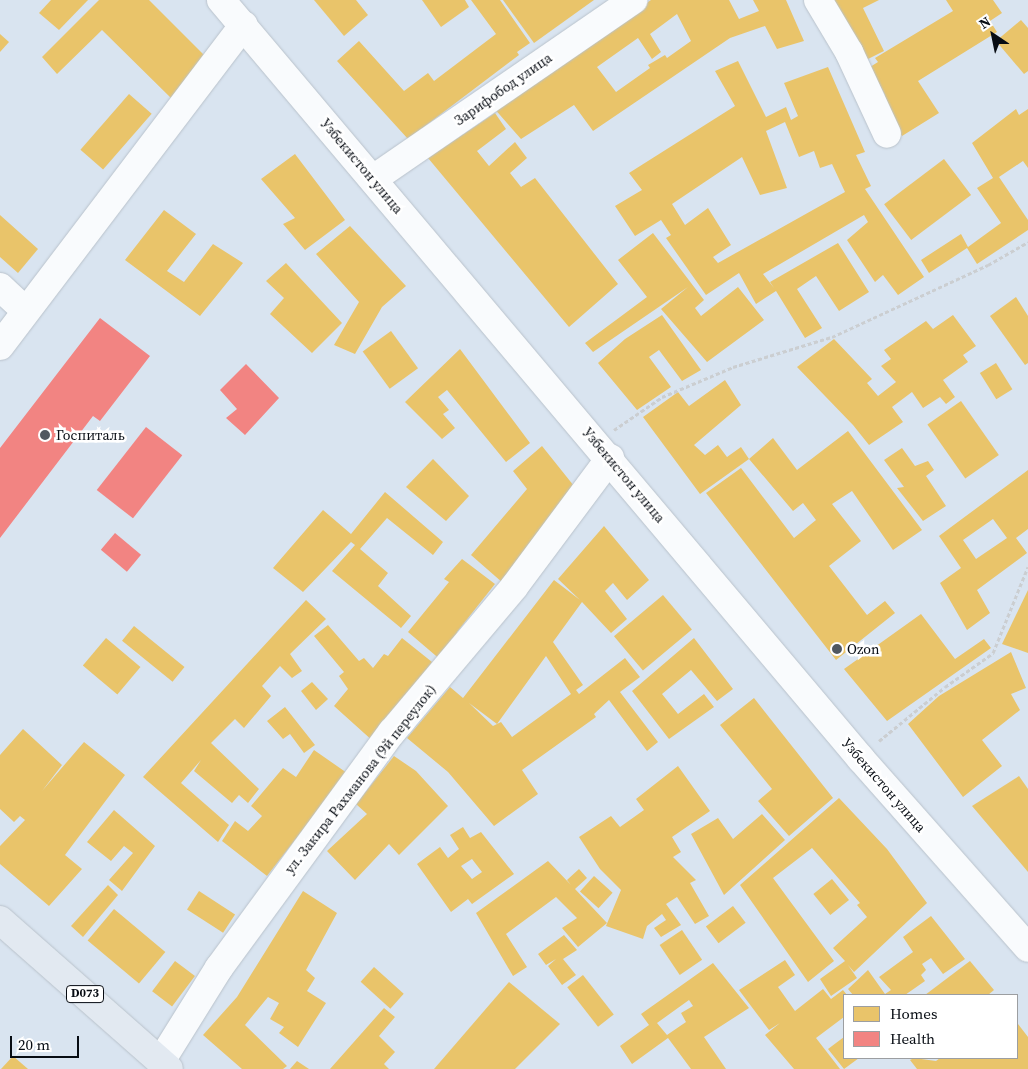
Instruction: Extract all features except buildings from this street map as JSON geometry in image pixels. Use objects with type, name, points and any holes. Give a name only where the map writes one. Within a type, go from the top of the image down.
[{"type":"main road","name":"D073","points":[[0,920],[165,1065]]},
{"type":"street","name":"Узбекистон улица","points":[[221,0],[603,450],[861,759],[1028,948]]},
{"type":"street","name":"Зарифобод улица","points":[[373,179],[633,0]]},
{"type":"street","points":[[818,0],[849,52],[887,134]]},
{"type":"street","points":[[0,346],[244,25]]},
{"type":"street","points":[[0,287],[26,311]]},
{"type":"street","name":"ул. Закира Рахманова (9й переулок)","points":[[165,1065],[219,968],[369,763],[514,587],[603,450]]},
{"type":"path","points":[[603,450],[662,397],[733,366],[832,337],[988,265],[1028,242]]},
{"type":"path","points":[[861,759],[896,725],[993,654],[1028,568]]},
{"type":"place","name":"Госпиталь","points":[[45,435]]},
{"type":"place","name":"Ozon","points":[[837,649]]}]
